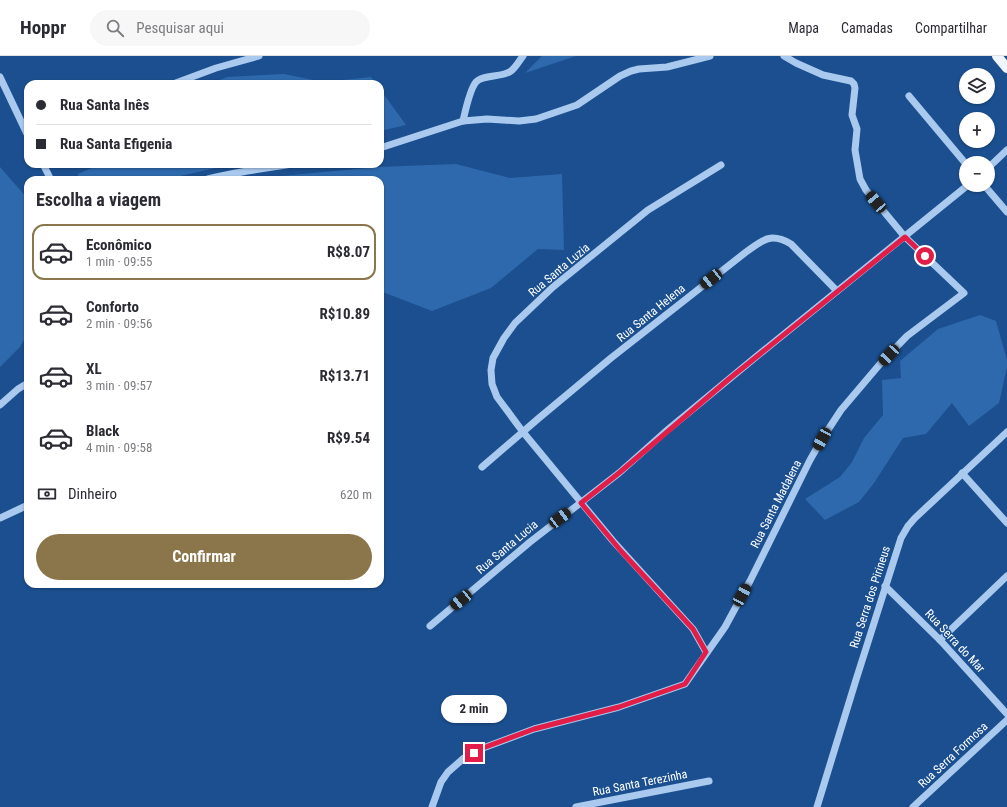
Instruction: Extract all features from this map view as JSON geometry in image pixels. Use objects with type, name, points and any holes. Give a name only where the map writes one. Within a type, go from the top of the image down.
[{"type":"main road","points":[[997,56],[1007,68]]},
{"type":"street","points":[[184,80],[216,68],[260,56]]},
{"type":"street","points":[[462,121],[470,93],[476,82],[511,71],[523,56]]},
{"type":"street","points":[[384,147],[462,121],[487,119],[519,121],[536,119],[577,105],[626,73],[639,69],[667,67],[710,56]]},
{"type":"street","points":[[784,56],[823,75],[853,82],[855,88],[852,115],[857,129],[855,150],[860,179],[866,190],[905,237]]},
{"type":"street","points":[[0,77],[24,128]]},
{"type":"street","points":[[909,96],[959,156]]},
{"type":"street","points":[[995,161],[1007,150]]},
{"type":"street","name":"Rua Santa Luzia","points":[[706,652],[693,629],[618,547],[523,432],[497,397],[492,384],[491,370],[493,358],[504,338],[515,323],[553,287],[648,210],[721,165]]},
{"type":"street","points":[[224,176],[273,168]]},
{"type":"street","name":"Rua Santa Lucia","points":[[430,626],[530,542],[619,473],[729,379],[960,192]]},
{"type":"street","points":[[990,192],[1007,212]]},
{"type":"street","name":"Rua Santa Madalena","points":[[432,807],[441,782],[448,772],[464,758],[483,748],[534,729],[619,707],[685,684],[725,627],[750,581],[810,460],[841,410],[880,364],[907,336],[964,293],[905,237]]},
{"type":"street","name":"Rua Santa Helena","points":[[482,467],[611,358],[746,252],[765,239],[778,238],[791,244],[837,291]]},
{"type":"street","points":[[0,405],[24,385]]},
{"type":"street","name":"Rua Serra dos Pirineus","points":[[817,807],[901,538],[915,518],[1007,432]]},
{"type":"street","points":[[962,473],[1007,523]]},
{"type":"street","points":[[0,518],[24,507]]},
{"type":"street","points":[[940,640],[1007,576]]},
{"type":"street","name":"Rua Serra do Mar","points":[[885,586],[940,640],[1007,714]]},
{"type":"street","name":"Rua Serra Formosa","points":[[913,807],[1007,720]]},
{"type":"street","name":"Rua Santa Terezinha","points":[[576,807],[709,781]]},
{"type":"shaded area","points":[[542,56],[576,56],[525,73]]},
{"type":"shaded area","points":[[284,74],[313,80],[220,80],[227,77]]},
{"type":"shaded area","points":[[371,77],[373,80],[342,80]]},
{"type":"shaded area","points":[[384,95],[406,125],[384,130]]},
{"type":"shaded area","points":[[456,164],[510,178],[562,174],[564,250],[538,249],[491,288],[432,311],[384,293],[384,176],[281,176],[367,168],[384,168],[384,167]]},
{"type":"shaded area","points":[[0,167],[24,194],[24,340],[20,347],[0,367]]},
{"type":"shaded area","points":[[92,168],[216,168],[180,176],[78,176],[78,174]]},
{"type":"shaded area","points":[[980,315],[996,321],[1007,360],[1007,367],[999,403],[969,426],[952,403],[926,434],[903,438],[874,483],[859,502],[825,520],[805,499],[840,477],[852,462],[864,438],[883,415],[882,380],[901,378],[900,361],[938,329]]},
{"type":"route","points":[[474,753],[483,748],[534,729],[619,707],[685,684],[706,652],[693,629],[621,551],[581,503],[619,473],[665,432],[729,379],[905,237],[925,256]]}]
